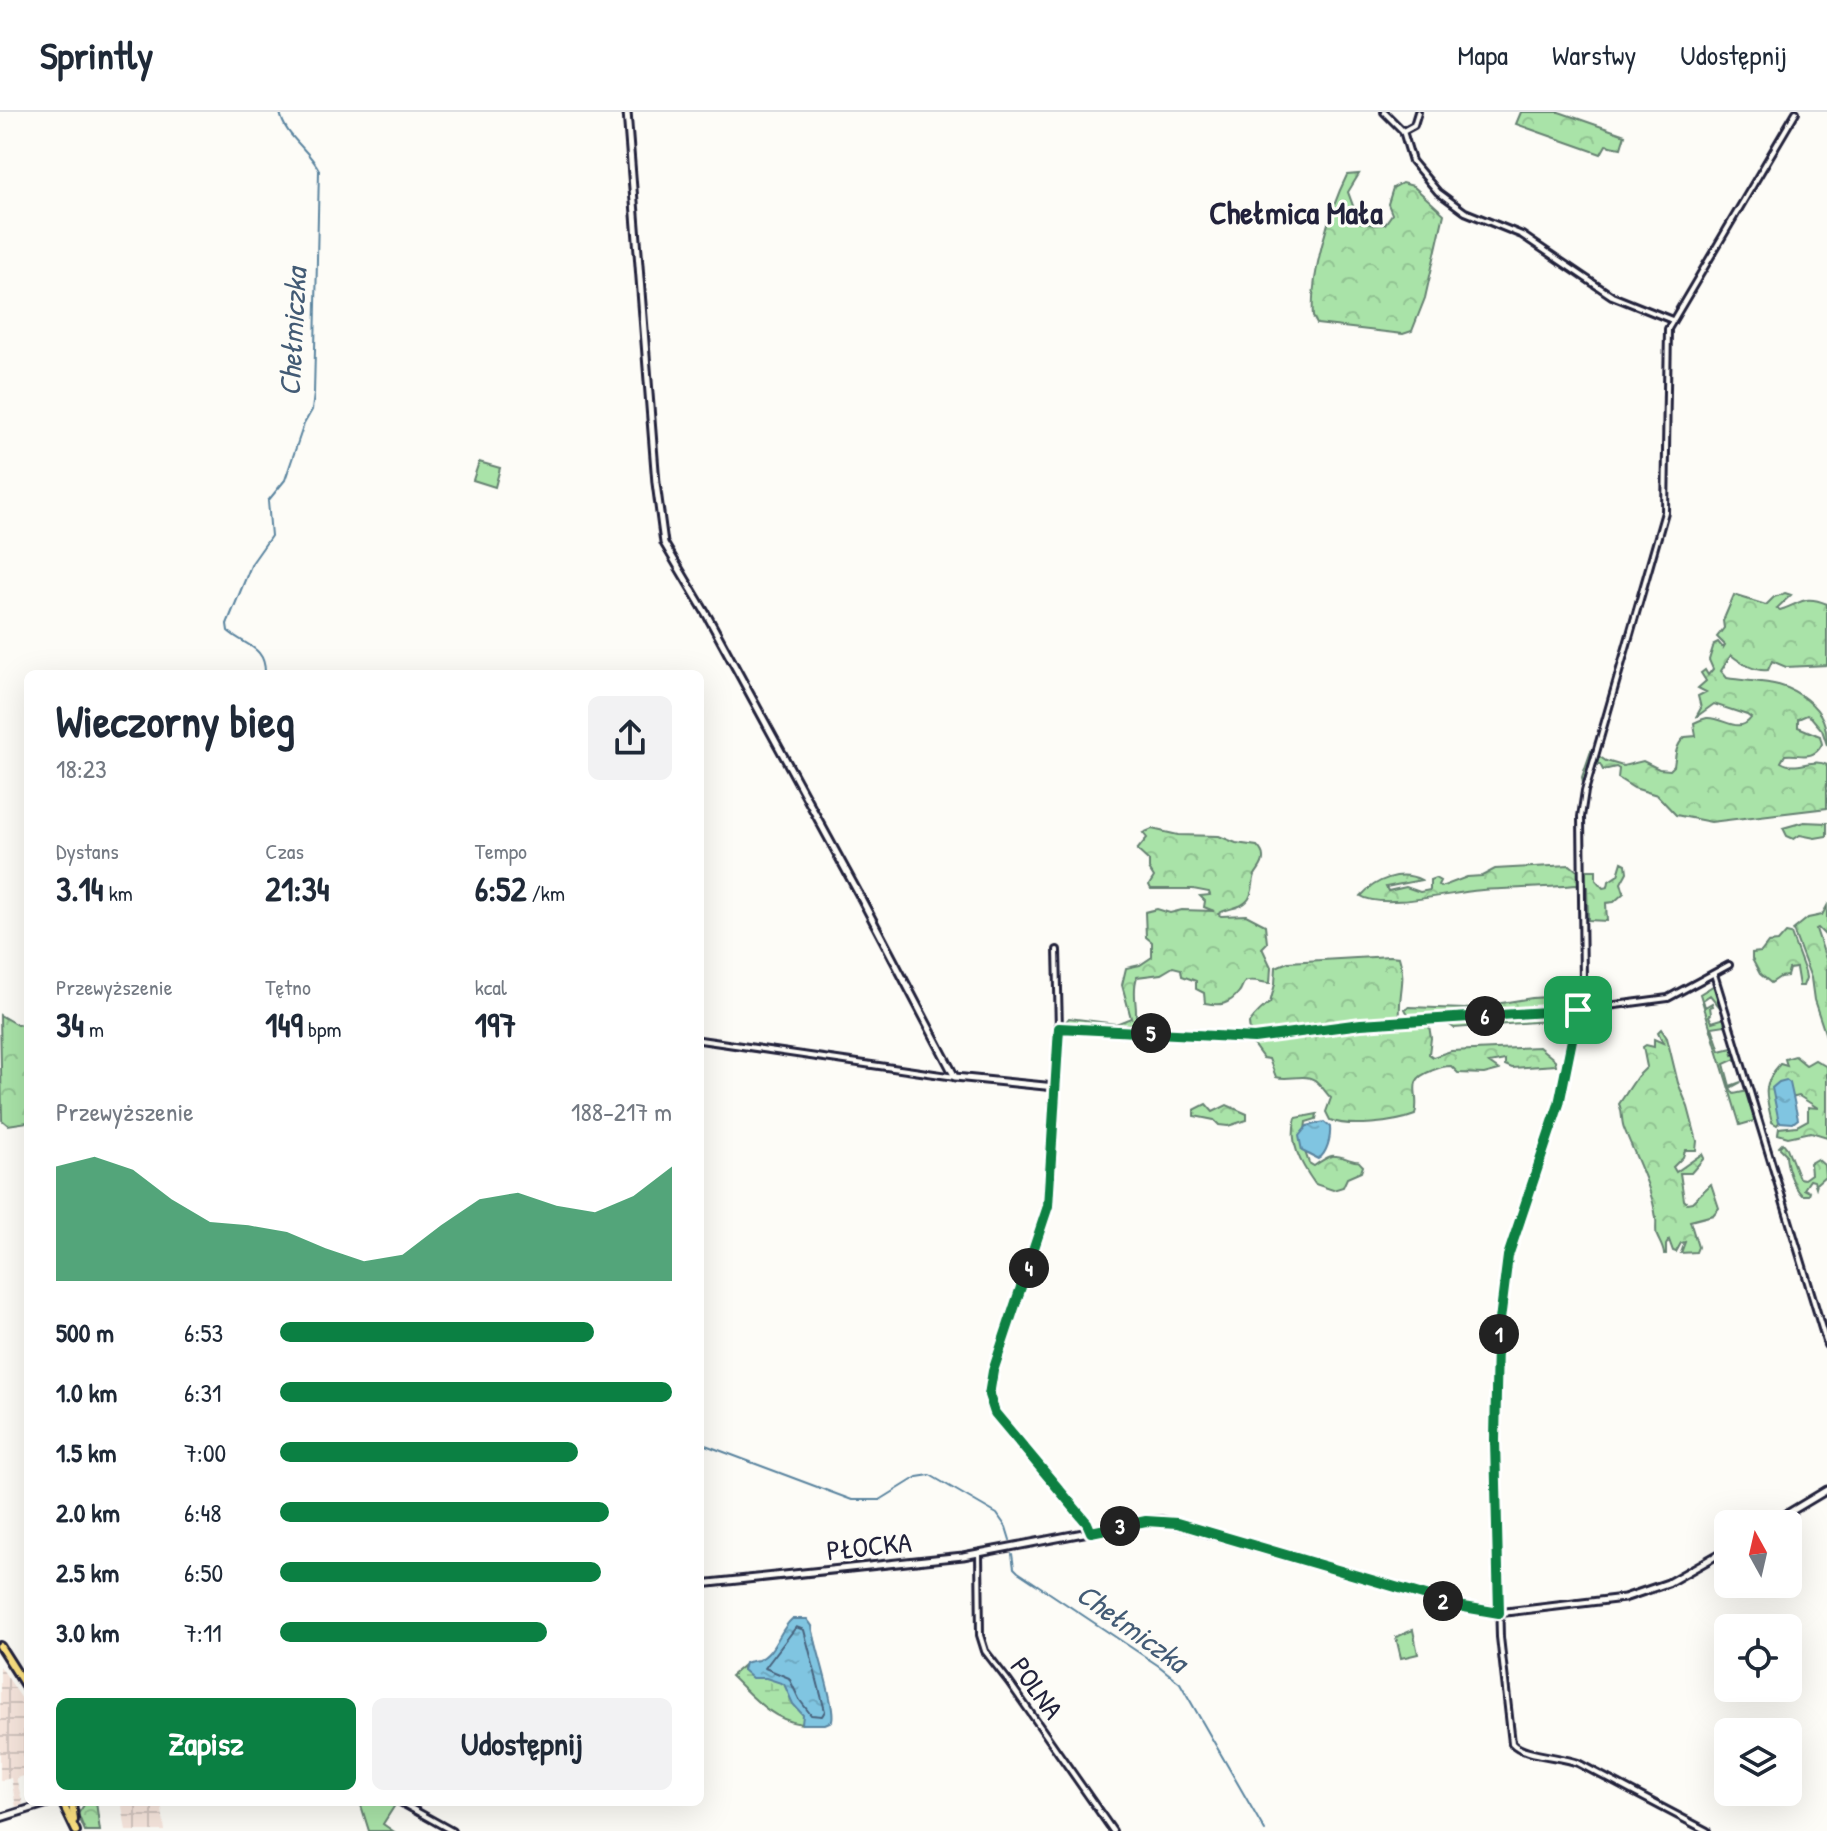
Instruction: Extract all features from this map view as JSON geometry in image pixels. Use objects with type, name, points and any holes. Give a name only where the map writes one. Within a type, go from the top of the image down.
[{"type":"main road","points":[[0,1646],[24,1684]]},
{"type":"main road","points":[[67,1806],[76,1831]]},
{"type":"street","points":[[627,112],[656,483],[664,543],[708,617],[955,1077]]},
{"type":"street","points":[[1384,112],[1403,131],[1412,161],[1438,192],[1465,212],[1522,235],[1612,296],[1672,320]]},
{"type":"street","points":[[1403,131],[1414,125],[1418,112]]},
{"type":"street","points":[[1707,1831],[1573,1761],[1514,1746],[1503,1672],[1499,1613],[1495,1440],[1497,1344],[1508,1256],[1559,1104],[1583,982],[1581,817],[1585,791],[1665,512],[1668,480],[1666,345],[1672,320],[1796,112]]},
{"type":"street","points":[[1057,950],[1059,1028],[1048,1206],[993,1371],[989,1395],[998,1418],[1087,1523],[1091,1532]]},
{"type":"street","points":[[1059,1028],[1254,1038],[1361,1024],[1578,1010],[1668,998],[1729,965]]},
{"type":"street","points":[[1714,974],[1827,1345]]},
{"type":"street","points":[[704,1041],[955,1077],[1055,1087]]},
{"type":"street","points":[[1793,1510],[1827,1490]]},
{"type":"street","name":"PŁOCKA","points":[[704,1584],[979,1553],[1146,1521],[1177,1523],[1464,1607],[1499,1613],[1608,1601],[1641,1594],[1676,1580],[1714,1557]]},
{"type":"street","name":"POLNA","points":[[979,1553],[980,1635],[985,1651],[1113,1831]]},
{"type":"street","points":[[0,1818],[35,1806]]},
{"type":"street","points":[[407,1806],[452,1831]]},
{"type":"shaded area","points":[[0,1666],[24,1702],[24,1776],[16,1778],[23,1804],[16,1807],[11,1778],[0,1781]]},
{"type":"shaded area","points":[[122,1806],[162,1806],[165,1831],[126,1831]]},
{"type":"green space","points":[[1521,112],[1559,112],[1625,135],[1621,148],[1606,145],[1601,154],[1516,124]]},
{"type":"green space","points":[[1359,174],[1348,192],[1359,222],[1385,224],[1392,214],[1388,204],[1393,188],[1402,183],[1413,186],[1444,214],[1425,298],[1412,331],[1403,334],[1317,324],[1313,317],[1318,264],[1328,225],[1347,175]]},
{"type":"green space","points":[[479,462],[500,468],[495,487],[473,480]]},
{"type":"green space","points":[[1785,593],[1791,595],[1777,608],[1780,610],[1807,600],[1827,604],[1827,665],[1786,667],[1772,661],[1768,670],[1758,670],[1731,655],[1721,671],[1727,678],[1789,688],[1817,710],[1825,725],[1827,745],[1822,730],[1807,715],[1798,719],[1798,727],[1820,736],[1822,744],[1815,753],[1785,755],[1781,762],[1793,766],[1827,765],[1827,808],[1711,822],[1676,815],[1657,795],[1634,788],[1618,778],[1619,769],[1616,767],[1603,770],[1597,764],[1591,781],[1583,784],[1582,777],[1591,751],[1606,761],[1623,766],[1643,761],[1659,769],[1670,770],[1682,740],[1696,736],[1694,723],[1713,718],[1736,725],[1746,723],[1751,718],[1747,715],[1714,704],[1696,717],[1701,708],[1698,696],[1706,692],[1698,688],[1706,681],[1701,673],[1705,670],[1708,675],[1713,669],[1709,660],[1714,644],[1718,642],[1723,648],[1725,645],[1717,637],[1724,628],[1723,621],[1734,595],[1766,605],[1774,597]]},
{"type":"green space","points":[[1804,822],[1827,823],[1827,836],[1815,838],[1800,835],[1794,839],[1787,836],[1783,828]]},
{"type":"green space","points":[[1152,829],[1178,835],[1219,836],[1260,849],[1263,862],[1255,875],[1249,898],[1244,904],[1218,914],[1246,915],[1265,925],[1267,943],[1262,948],[1271,967],[1270,983],[1247,981],[1228,1002],[1210,1004],[1205,1003],[1204,993],[1196,989],[1196,981],[1182,976],[1181,969],[1173,967],[1161,974],[1137,977],[1135,1024],[1097,1028],[1065,1023],[1069,1018],[1116,1024],[1131,1018],[1122,985],[1126,968],[1140,965],[1152,957],[1152,942],[1146,937],[1145,912],[1157,909],[1170,913],[1182,910],[1214,911],[1204,907],[1205,901],[1200,896],[1210,895],[1209,892],[1151,889],[1149,885],[1154,877],[1149,861],[1137,850],[1147,838],[1143,833]]},
{"type":"green space","points":[[1622,862],[1626,864],[1627,872],[1621,883],[1624,893],[1614,902],[1606,903],[1607,921],[1588,920],[1587,887],[1575,885],[1482,890],[1401,901],[1371,900],[1361,896],[1373,885],[1397,876],[1421,880],[1386,887],[1388,891],[1406,887],[1420,892],[1430,890],[1430,880],[1435,878],[1440,881],[1438,885],[1441,887],[1467,877],[1482,876],[1495,869],[1570,865],[1576,870],[1596,870],[1596,880],[1603,888],[1608,887],[1609,881],[1618,875]]},
{"type":"green space","points":[[1827,906],[1827,937],[1816,929],[1827,962],[1827,1039],[1814,1000],[1811,978],[1793,930],[1808,918],[1822,915]]},
{"type":"green space","points":[[1786,933],[1791,934],[1805,972],[1803,986],[1799,986],[1796,968],[1789,969],[1787,976],[1771,983],[1760,974],[1752,959],[1752,953],[1761,952],[1768,943],[1778,942]]},
{"type":"green space","points":[[1399,957],[1401,965],[1400,1016],[1405,1019],[1409,1016],[1405,1009],[1409,1007],[1465,1009],[1532,998],[1570,998],[1567,1004],[1547,1010],[1547,1021],[1454,1028],[1447,1023],[1477,1019],[1480,1013],[1428,1019],[1431,1038],[1429,1054],[1433,1057],[1451,1051],[1539,1047],[1555,1060],[1556,1065],[1512,1068],[1505,1065],[1505,1060],[1489,1063],[1499,1070],[1484,1074],[1458,1073],[1451,1066],[1443,1067],[1418,1079],[1415,1115],[1372,1124],[1330,1120],[1326,1112],[1331,1098],[1313,1079],[1276,1077],[1269,1059],[1263,1058],[1252,1043],[1255,1040],[1249,1023],[1270,1003],[1276,967],[1288,962]]},
{"type":"green space","points":[[1716,984],[1723,1011],[1710,995],[1703,1000],[1705,1007],[1712,1003],[1709,1016],[1712,1022],[1725,1018],[1725,1015],[1731,1035],[1725,1025],[1712,1027],[1720,1051],[1732,1048],[1732,1036],[1736,1050],[1732,1051],[1733,1055],[1737,1054],[1743,1074],[1735,1059],[1724,1064],[1730,1086],[1741,1082],[1730,1088],[1734,1094],[1748,1091],[1757,1120],[1740,1125],[1700,994]]},
{"type":"green space","points":[[0,1015],[17,1025],[24,1024],[24,1123],[8,1125],[2,1120]]},
{"type":"green space","points":[[1661,1029],[1667,1038],[1697,1141],[1696,1150],[1685,1150],[1683,1157],[1673,1167],[1676,1172],[1702,1154],[1704,1158],[1691,1173],[1680,1173],[1684,1200],[1692,1202],[1711,1184],[1719,1208],[1713,1215],[1690,1221],[1698,1247],[1696,1252],[1681,1253],[1685,1242],[1676,1252],[1673,1251],[1669,1240],[1664,1254],[1656,1234],[1651,1195],[1624,1128],[1619,1104],[1647,1067],[1643,1047],[1654,1047],[1654,1039],[1663,1043],[1658,1032]]},
{"type":"green space","points":[[1795,1056],[1806,1065],[1815,1060],[1827,1067],[1827,1137],[1811,1132],[1788,1137],[1778,1134],[1779,1128],[1797,1126],[1808,1120],[1808,1107],[1818,1108],[1799,1096],[1778,1101],[1783,1118],[1777,1125],[1772,1122],[1767,1098],[1770,1078],[1780,1064],[1787,1066],[1785,1059]]},
{"type":"green space","points":[[1206,1104],[1213,1112],[1227,1105],[1247,1114],[1247,1120],[1228,1126],[1194,1116],[1194,1110]]},
{"type":"green space","points":[[1317,1114],[1316,1119],[1306,1122],[1303,1146],[1309,1163],[1314,1166],[1336,1156],[1358,1161],[1363,1166],[1361,1172],[1347,1178],[1343,1187],[1333,1190],[1315,1184],[1295,1144],[1296,1118]]},
{"type":"green space","points":[[1783,1143],[1799,1178],[1804,1179],[1811,1174],[1810,1163],[1817,1159],[1824,1165],[1825,1176],[1816,1187],[1810,1180],[1804,1189],[1810,1192],[1809,1195],[1802,1195],[1793,1181],[1786,1154],[1779,1147]]},
{"type":"green space","points":[[1413,1630],[1418,1654],[1401,1658],[1396,1637]]},
{"type":"green space","points":[[813,1632],[827,1694],[802,1724],[771,1712],[731,1676],[743,1666],[743,1669]]},
{"type":"green space","points":[[83,1806],[97,1806],[100,1831],[85,1831],[78,1814]]},
{"type":"green space","points":[[361,1806],[394,1806],[383,1824],[393,1831],[369,1831]]},
{"type":"water","points":[[1786,1080],[1790,1083],[1798,1119],[1793,1123],[1779,1122],[1772,1088]]},
{"type":"water","points":[[1324,1122],[1330,1127],[1330,1136],[1326,1149],[1318,1159],[1302,1151],[1299,1136],[1307,1126]]},
{"type":"water","points":[[792,1619],[807,1619],[812,1626],[832,1714],[832,1721],[825,1724],[802,1724],[803,1715],[793,1704],[784,1684],[766,1678],[752,1678],[743,1670],[745,1663],[769,1653]]},
{"type":"waterway","name":"Chełmiczka","points":[[265,670],[258,652],[228,631],[227,624],[252,563],[271,536],[268,501],[285,480],[304,424],[312,410],[314,394],[319,170],[286,128],[280,112]]},
{"type":"waterway","name":"Chełmiczka","points":[[704,1444],[852,1500],[880,1500],[917,1477],[930,1475],[997,1514],[1010,1540]]},
{"type":"waterway","name":"Chełmiczka","points":[[1012,1554],[1014,1568],[1018,1572],[1180,1683],[1265,1831]]},
{"type":"district","name":"Chełmica Mała","points":[[1296,213]]},
{"type":"route","points":[[1578,1010],[1559,1104],[1508,1256],[1497,1344],[1495,1440],[1499,1613],[1464,1607],[1162,1520],[1091,1532],[1087,1523],[998,1418],[989,1395],[993,1371],[1045,1222],[1059,1028],[1254,1038],[1361,1024],[1578,1010]]}]
